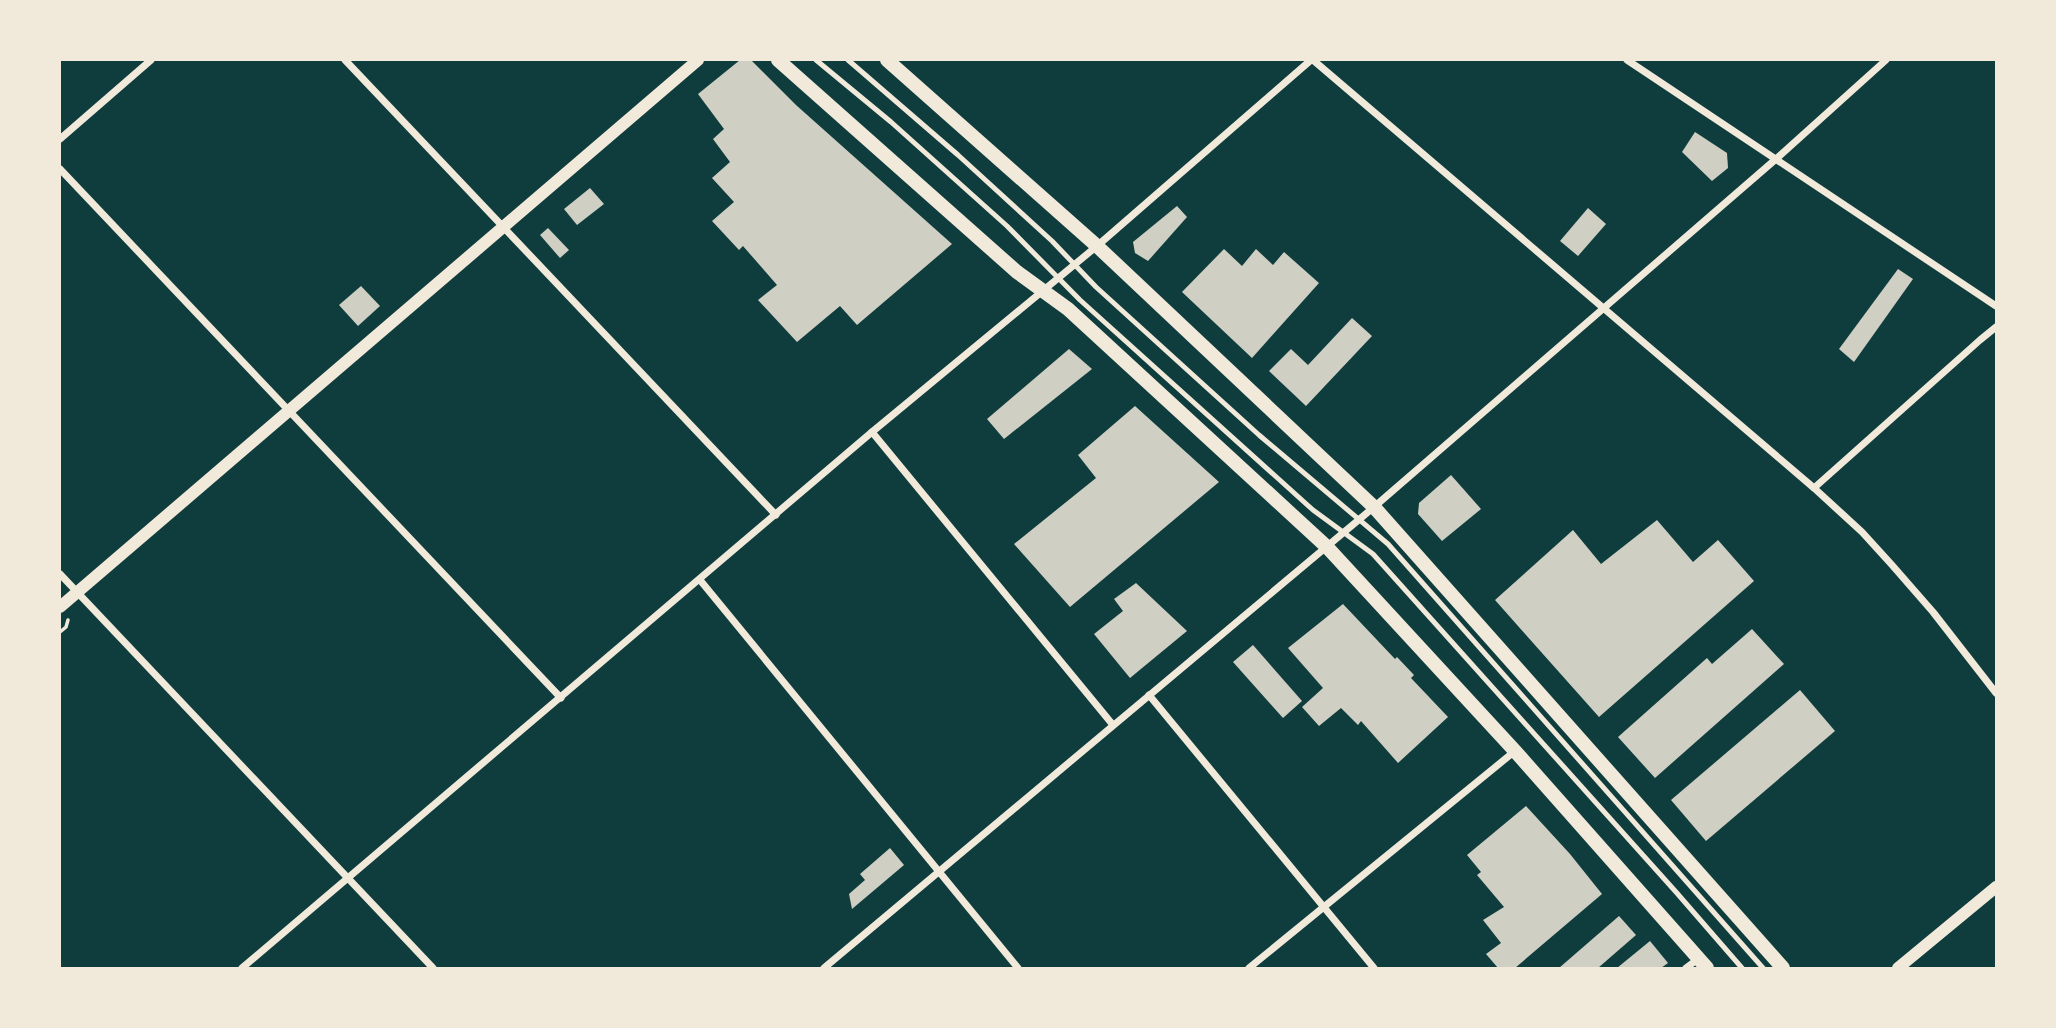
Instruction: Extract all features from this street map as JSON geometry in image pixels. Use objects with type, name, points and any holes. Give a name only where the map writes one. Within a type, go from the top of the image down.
[{"type":"main road","points":[[778,60],[1017,272],[1068,309],[1327,547],[1515,751],[1702,964]]},
{"type":"main road","points":[[887,60],[1097,246],[1374,507],[1783,968]]},
{"type":"street","points":[[60,139],[151,60]]},
{"type":"street","points":[[345,60],[776,515]]},
{"type":"street","points":[[60,607],[698,60]]},
{"type":"street","points":[[242,968],[872,432],[1097,246],[1312,60],[1814,488],[1862,532],[1933,612],[1997,693]]},
{"type":"street","points":[[1627,60],[1997,306]]},
{"type":"street","points":[[824,968],[1344,533],[1604,310],[1886,60]]},
{"type":"street","points":[[60,169],[561,698]]},
{"type":"street","points":[[1814,488],[1997,327]]},
{"type":"street","points":[[872,432],[1113,726]]},
{"type":"street","points":[[60,574],[433,968]]},
{"type":"street","points":[[700,580],[1017,968]]},
{"type":"street","points":[[1149,695],[1374,968]]},
{"type":"street","points":[[1249,968],[1515,751]]},
{"type":"street","points":[[1898,968],[1997,887]]},
{"type":"street","points":[[1686,968],[1702,964]]},
{"type":"lane","points":[[816,60],[891,122],[997,217],[1058,277],[1313,510],[1373,554],[1742,968]]},
{"type":"lane","points":[[848,60],[958,155],[1052,241],[1073,265],[1249,426],[1388,544],[1763,968]]},
{"type":"building","points":[[740,60],[751,60],[796,105],[952,244],[857,325],[840,306],[797,342],[758,300],[777,285],[743,246],[739,250],[712,221],[734,202],[712,178],[730,162],[713,139],[724,129],[698,94]]},
{"type":"building","points":[[1695,132],[1727,153],[1728,168],[1712,181],[1682,152]]},
{"type":"building","points":[[590,188],[604,204],[577,225],[564,209]]},
{"type":"building","points":[[1177,206],[1187,217],[1148,261],[1135,253],[1133,242]]},
{"type":"building","points":[[1588,208],[1606,224],[1578,256],[1560,241]]},
{"type":"building","points":[[548,228],[569,250],[560,258],[540,235]]},
{"type":"building","points":[[1224,249],[1242,266],[1256,249],[1273,265],[1284,252],[1319,283],[1252,358],[1182,292]]},
{"type":"building","points":[[1898,269],[1913,279],[1854,362],[1839,349]]},
{"type":"building","points":[[361,286],[380,306],[358,326],[339,305]]},
{"type":"building","points":[[1352,318],[1372,336],[1306,406],[1269,371],[1291,349],[1308,365]]},
{"type":"building","points":[[1069,349],[1092,369],[1004,439],[987,419]]},
{"type":"building","points":[[1135,406],[1219,482],[1070,607],[1014,544],[1096,478],[1078,455]]},
{"type":"building","points":[[1451,475],[1481,509],[1442,541],[1418,514],[1419,503]]},
{"type":"building","points":[[1657,520],[1693,562],[1718,540],[1754,581],[1599,717],[1495,600],[1573,530],[1601,564]]},
{"type":"building","points":[[1136,583],[1187,631],[1130,678],[1094,634],[1123,611],[1114,599]]},
{"type":"building","points":[[1343,604],[1395,659],[1397,657],[1414,675],[1411,678],[1448,717],[1398,763],[1361,721],[1358,725],[1341,708],[1319,726],[1302,707],[1323,688],[1288,648]]},
{"type":"building","points":[[1752,629],[1784,664],[1655,778],[1618,737],[1707,658],[1712,664]]},
{"type":"building","points":[[1253,645],[1302,701],[1283,718],[1233,662]]},
{"type":"building","points":[[1800,690],[1835,731],[1706,841],[1671,800]]},
{"type":"building","points":[[1526,806],[1602,894],[1515,968],[1498,968],[1486,954],[1501,943],[1483,920],[1504,907],[1477,875],[1481,872],[1467,855]]},
{"type":"building","points":[[890,848],[904,865],[852,909],[849,894],[865,880],[860,874]]},
{"type":"building","points":[[1619,916],[1636,935],[1598,968],[1559,968]]},
{"type":"building","points":[[1650,941],[1668,963],[1661,968],[1617,968]]}]
